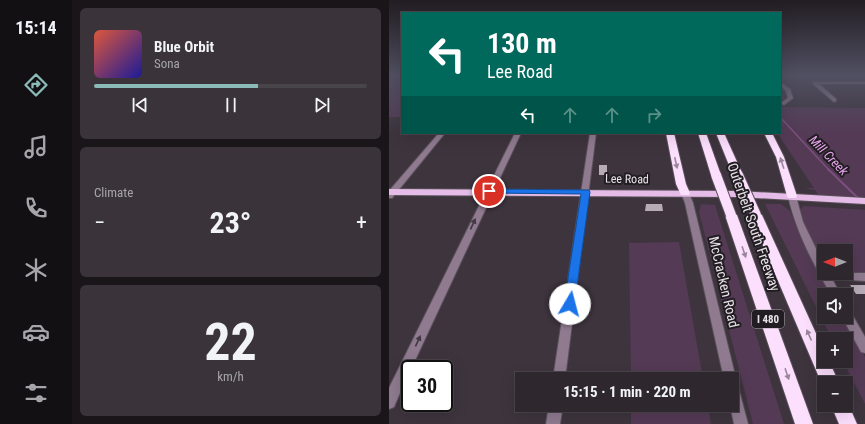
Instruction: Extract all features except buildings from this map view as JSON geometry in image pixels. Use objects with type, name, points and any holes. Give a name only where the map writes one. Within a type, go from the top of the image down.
[{"type":"highway","points":[[670,134],[681,184],[685,193]]},
{"type":"highway","name":"Outerbelt South Freeway","points":[[701,134],[804,424]]},
{"type":"highway","name":"Outerbelt South Freeway","points":[[720,134],[827,376]]},
{"type":"highway","points":[[768,134],[780,157],[792,196]]},
{"type":"highway","points":[[843,412],[848,424]]},
{"type":"main road","name":"Lee Road","points":[[390,194],[489,191],[685,193],[792,196],[865,201]]},
{"type":"street","points":[[784,103],[791,98],[790,95]]},
{"type":"street","points":[[828,95],[834,100]]},
{"type":"street","points":[[390,194],[441,134]]},
{"type":"street","points":[[389,402],[518,134]]},
{"type":"street","points":[[560,372],[593,134]]},
{"type":"street","name":"McCracken Road","points":[[685,193],[689,203],[728,372]]},
{"type":"street","points":[[792,196],[798,219],[805,237],[817,260]]},
{"type":"street","points":[[853,276],[865,277]]},
{"type":"street","points":[[852,324],[865,348]]},
{"type":"street","points":[[553,424],[555,412]]},
{"type":"street","points":[[738,412],[741,424]]},
{"type":"shaded area","points":[[389,95],[401,95],[401,117],[389,117]]},
{"type":"shaded area","points":[[781,107],[865,108],[865,201],[820,197],[815,190],[804,188],[814,188],[778,134],[781,134]]},
{"type":"shaded area","points":[[701,204],[715,205],[784,424],[753,424],[699,212]]},
{"type":"shaded area","points":[[765,204],[781,204],[790,211],[802,240],[817,268],[817,280],[823,280],[827,288],[817,288],[817,309]]},
{"type":"shaded area","points":[[803,206],[865,210],[865,273],[853,273],[853,244],[817,244],[817,251],[803,222],[801,209]]},
{"type":"shaded area","points":[[679,242],[702,372],[631,372],[629,243]]},
{"type":"shaded area","points":[[825,324],[847,324],[851,332],[829,332]]},
{"type":"shaded area","points":[[853,335],[865,357],[865,404],[853,381],[853,376],[851,376],[847,368],[853,368]]},
{"type":"shaded area","points":[[631,412],[709,412],[711,424],[631,424]]},
{"type":"waterway","name":"Mill Creek","points":[[781,118],[829,170]]},
{"type":"waterway","name":"Mill Creek","points":[[829,170],[860,200]]},
{"type":"route","points":[[489,191],[586,192],[570,304]]}]
